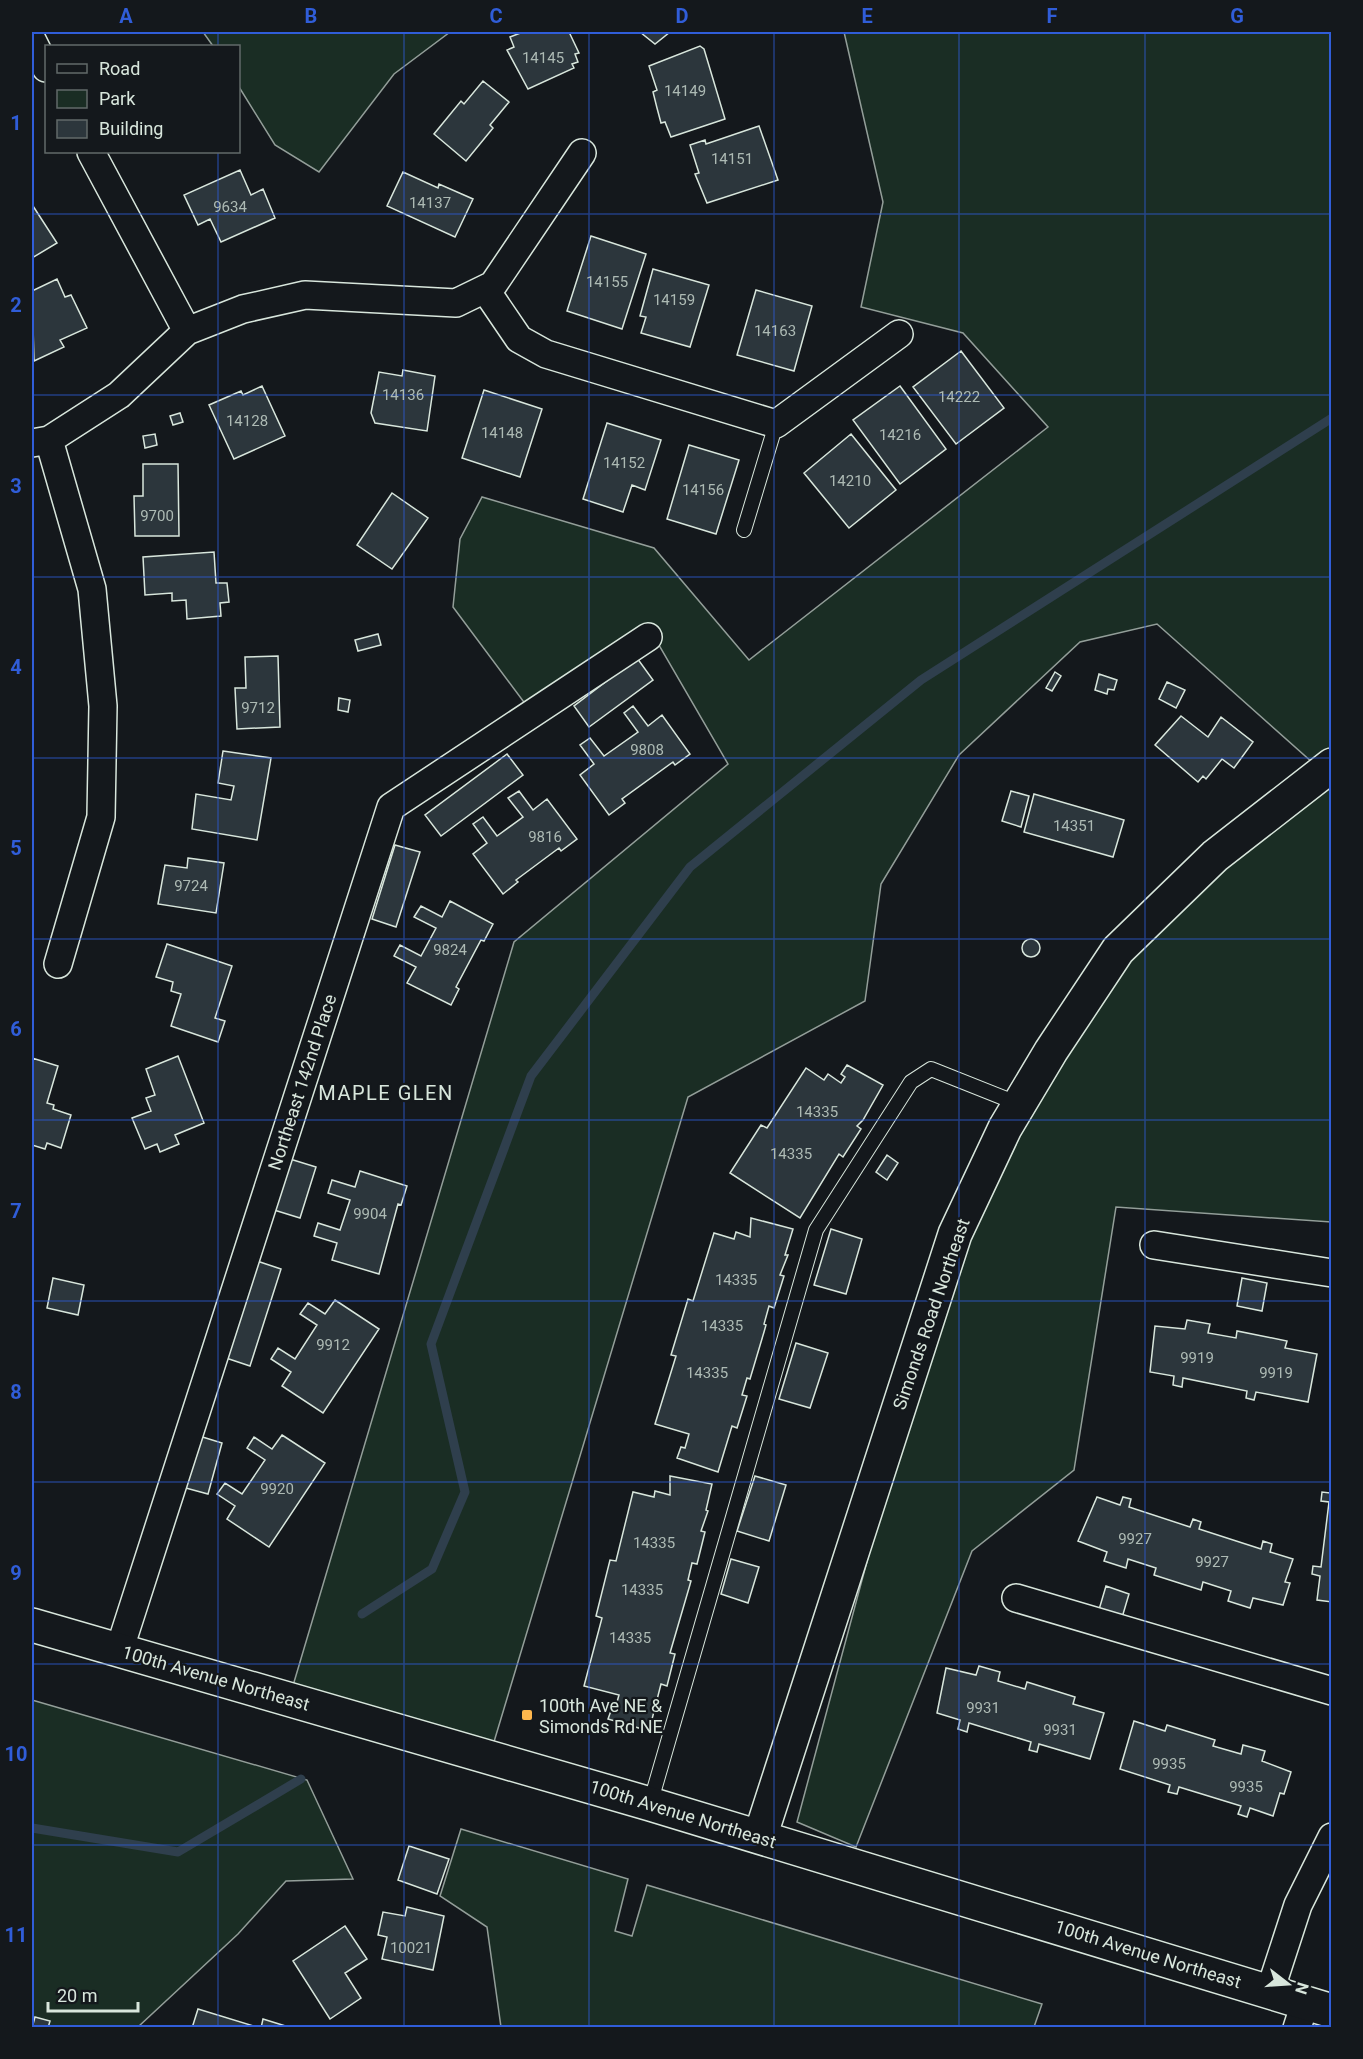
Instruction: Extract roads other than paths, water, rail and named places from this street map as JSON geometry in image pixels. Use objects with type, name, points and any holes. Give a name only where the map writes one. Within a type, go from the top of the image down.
[{"type":"main road","name":"Simonds Road Northeast","points":[[760,1837],[955,1234],[1019,1104],[1118,950],[1215,855],[1332,765]]},
{"type":"main road","name":"100th Avenue Northeast","points":[[32,1625],[650,1804],[1270,1991],[1311,2014]]},
{"type":"street","points":[[32,40],[45,66]]},
{"type":"street","points":[[92,153],[187,331]]},
{"type":"street","points":[[58,964],[101,817],[103,706],[92,589],[40,442],[118,395],[187,331],[243,309],[305,296],[456,303],[493,285],[582,153]]},
{"type":"street","points":[[484,289],[519,339],[546,354],[776,424],[899,334]]},
{"type":"street","name":"Northeast 142nd Place","points":[[119,1651],[391,807],[648,637]]},
{"type":"street","points":[[1154,1245],[1332,1273]]},
{"type":"street","points":[[1016,1598],[1332,1691]]},
{"type":"street","points":[[1270,1991],[1298,1905],[1332,1837]]},
{"type":"lane","points":[[744,530],[776,424]]},
{"type":"lane","points":[[650,1804],[816,1230],[911,1082],[931,1069],[1019,1104]]},
{"type":"waterway","points":[[362,1614],[432,1569],[465,1492],[431,1344],[531,1076],[690,867],[921,680],[1332,418]]},
{"type":"waterway","points":[[32,1828],[178,1852],[301,1779]]},
{"type":"place","name":"100th Ave NE & Simonds Rd NE","points":[[527,1715]]},
{"type":"district","name":"MAPLE GLEN","points":[[386,1093]]}]
